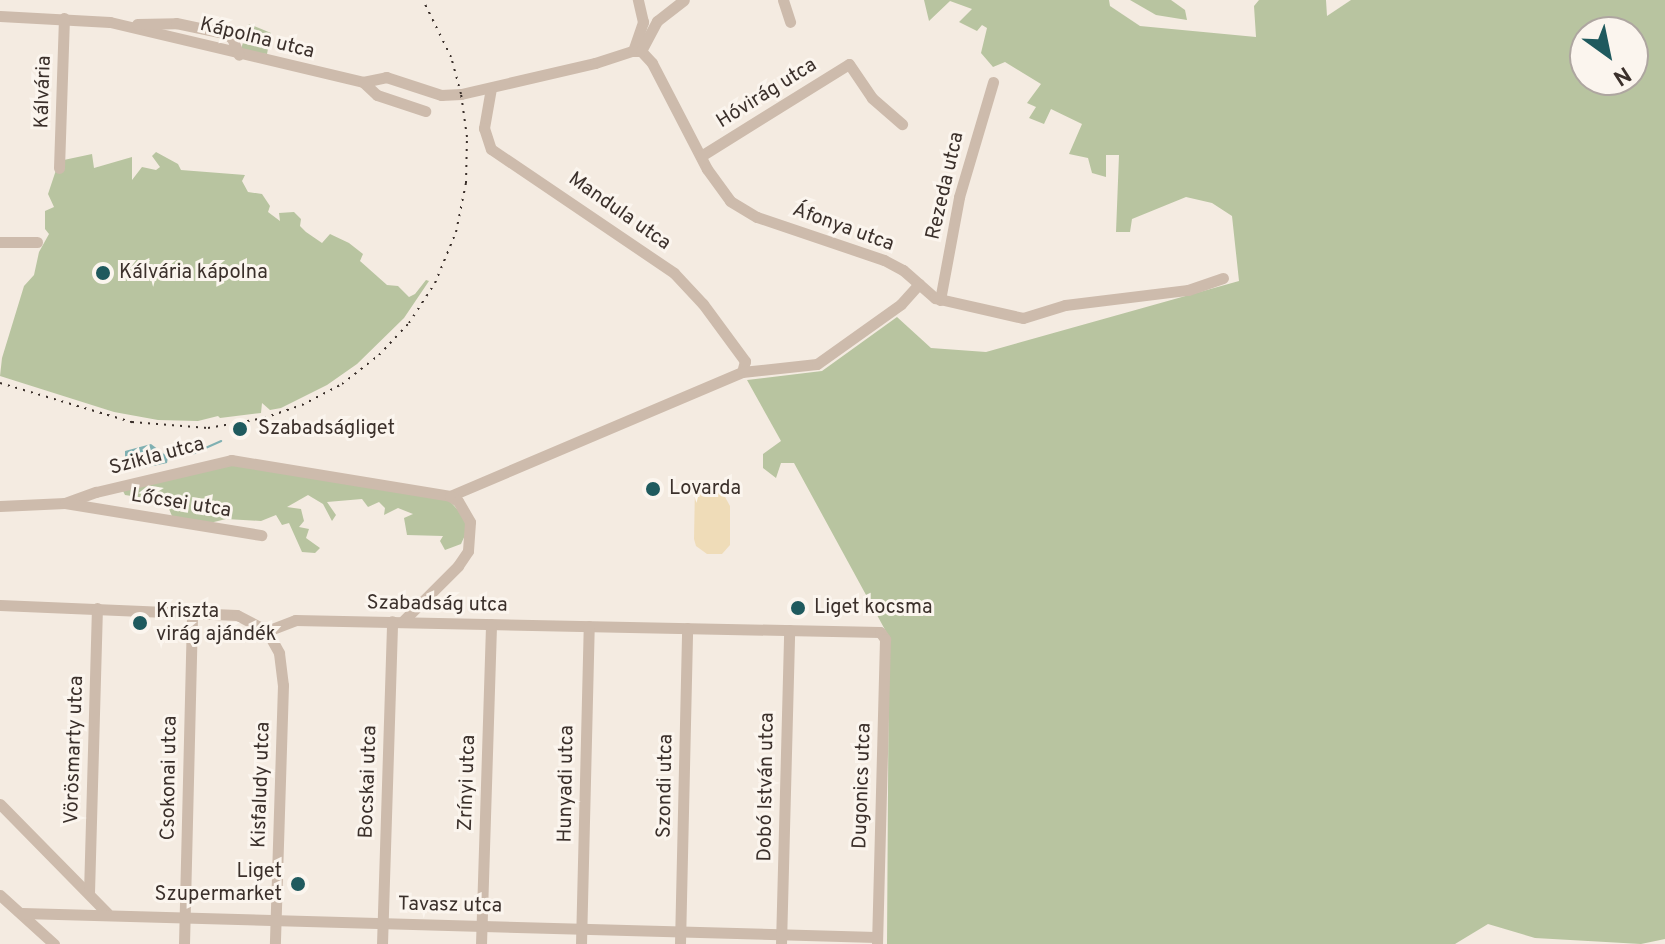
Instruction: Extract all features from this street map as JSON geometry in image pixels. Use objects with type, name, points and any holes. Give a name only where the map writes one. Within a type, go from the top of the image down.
[{"type":"street","points":[[637,51],[643,12],[638,0]]},
{"type":"street","points":[[491,88],[637,51],[657,21],[684,0]]},
{"type":"street","points":[[783,0],[790,22]]},
{"type":"street","name":"Kápolna utca","points":[[0,16],[120,24],[239,55],[363,82],[386,77],[441,95],[491,88]]},
{"type":"street","name":"Kálvária","points":[[59,168],[64,18]]},
{"type":"street","points":[[120,24],[187,24],[212,30],[232,38],[239,55]]},
{"type":"street","points":[[184,39],[187,24]]},
{"type":"street","points":[[208,46],[212,30]]},
{"type":"street","name":"Áfonya utca","points":[[637,51],[652,63],[721,189],[741,209],[884,260],[940,300],[1023,318],[1065,305],[1188,290],[1223,278]]},
{"type":"street","name":"Hóvirág utca","points":[[701,156],[849,64],[872,98],[902,124]]},
{"type":"street","name":"Kápolna utca","points":[[363,82],[377,95],[425,111]]},
{"type":"street","name":"Rezeda utca","points":[[940,300],[959,197],[993,82]]},
{"type":"street","name":"Mandula utca","points":[[491,88],[484,128],[491,149],[674,273],[703,304],[745,361],[742,372]]},
{"type":"street","points":[[0,242],[37,242]]},
{"type":"street","points":[[450,496],[742,372],[817,364],[901,304],[919,284]]},
{"type":"street","name":"Szikla utca","points":[[65,503],[88,494],[219,460],[268,464],[450,496]]},
{"type":"street","points":[[397,621],[458,566],[468,551],[470,522],[458,501],[450,496]]},
{"type":"street","name":"Lőcsei utca","points":[[0,506],[65,503],[261,535]]},
{"type":"street","points":[[0,605],[237,615],[267,631]]},
{"type":"street","name":"Vörösmarty utca","points":[[89,893],[97,608]]},
{"type":"street","name":"Csokonai utca","points":[[184,944],[192,612]]},
{"type":"street","name":"Szabadság utca","points":[[267,631],[295,620],[880,632]]},
{"type":"street","name":"Bocskai utca","points":[[382,944],[397,621]]},
{"type":"street","name":"Zrínyi utca","points":[[481,944],[491,624]]},
{"type":"street","name":"Hunyadi utca","points":[[581,944],[589,626]]},
{"type":"street","name":"Szondi utca","points":[[680,944],[687,628]]},
{"type":"street","name":"Dobó István utca","points":[[781,939],[789,630]]},
{"type":"street","name":"Kisfaludy utca","points":[[267,631],[279,653],[283,685],[275,944]]},
{"type":"street","name":"Dugonics utca","points":[[876,941],[885,639],[880,632]]},
{"type":"street","points":[[0,804],[107,913]]},
{"type":"street","points":[[0,895],[54,944]]},
{"type":"street","name":"Tavasz utca","points":[[22,913],[681,931],[781,939],[876,941]]},
{"type":"green space","points":[[924,0],[1109,0],[1110,6],[1140,26],[1256,37],[1254,6],[1259,0],[1326,0],[1327,16],[1351,0],[1665,0],[1665,939],[1641,944],[1535,938],[1488,924],[1455,944],[887,944],[889,637],[794,463],[781,463],[776,478],[763,468],[763,454],[781,441],[747,380],[822,371],[897,317],[931,348],[986,352],[1239,281],[1232,216],[1212,203],[1186,197],[1132,219],[1130,232],[1116,232],[1119,155],[1106,155],[1106,177],[1092,173],[1088,158],[1069,154],[1082,124],[1051,109],[1044,124],[1029,118],[1036,107],[1027,103],[1041,84],[1005,62],[993,67],[981,53],[987,28],[982,25],[977,31],[959,22],[972,9],[950,1],[929,21]]},
{"type":"green space","points":[[1130,0],[1171,0],[1185,10],[1187,20],[1156,15]]},
{"type":"green space","points":[[249,24],[271,33],[267,54],[240,52]]},
{"type":"green space","points":[[156,152],[178,164],[181,170],[245,175],[242,181],[248,192],[262,194],[270,206],[268,212],[280,221],[279,213],[294,212],[301,219],[300,226],[322,243],[330,234],[349,243],[363,254],[360,261],[387,285],[398,286],[409,297],[426,280],[429,281],[404,318],[357,364],[327,385],[281,408],[270,410],[262,403],[261,413],[218,416],[198,421],[158,420],[114,412],[0,376],[2,358],[24,286],[34,275],[39,252],[49,234],[45,229],[45,211],[54,207],[48,194],[59,161],[92,154],[94,168],[132,157],[132,180],[142,167],[156,170],[160,167],[152,156]]},
{"type":"green space","points":[[217,463],[447,498],[465,518],[466,533],[461,544],[445,550],[440,541],[443,536],[407,535],[404,518],[413,514],[398,508],[384,515],[385,508],[379,502],[368,507],[362,499],[327,502],[336,515],[332,521],[323,504],[308,495],[287,507],[301,509],[304,521],[299,527],[309,529],[306,538],[320,548],[315,553],[302,552],[289,523],[282,525],[276,515],[261,521],[226,519],[210,523],[172,516],[166,502],[168,495],[151,494],[151,499],[125,495],[121,487]]},
{"type":"sand","points":[[719,486],[730,506],[730,545],[722,554],[707,554],[696,546],[694,539],[695,487]]},
{"type":"water","points":[[151,444],[168,457],[167,463],[125,472],[125,451]]},
{"type":"waterway","points":[[192,454],[221,441]]},
{"type":"railway","points":[[0,383],[132,422],[208,428],[264,418],[302,405],[342,384],[379,355],[409,323],[435,283],[456,232],[466,183],[467,137],[461,94],[451,57],[423,0]]},
{"type":"place","name":"Kálvária kápolna","points":[[103,273]]},
{"type":"place","name":"Szabadságliget","points":[[240,429]]},
{"type":"place","name":"Lovarda","points":[[653,489]]},
{"type":"place","name":"Liget kocsma","points":[[798,608]]},
{"type":"place","name":"Kriszta virág ajándék","points":[[140,623]]},
{"type":"place","name":"Liget Szupermarket","points":[[298,884]]}]
